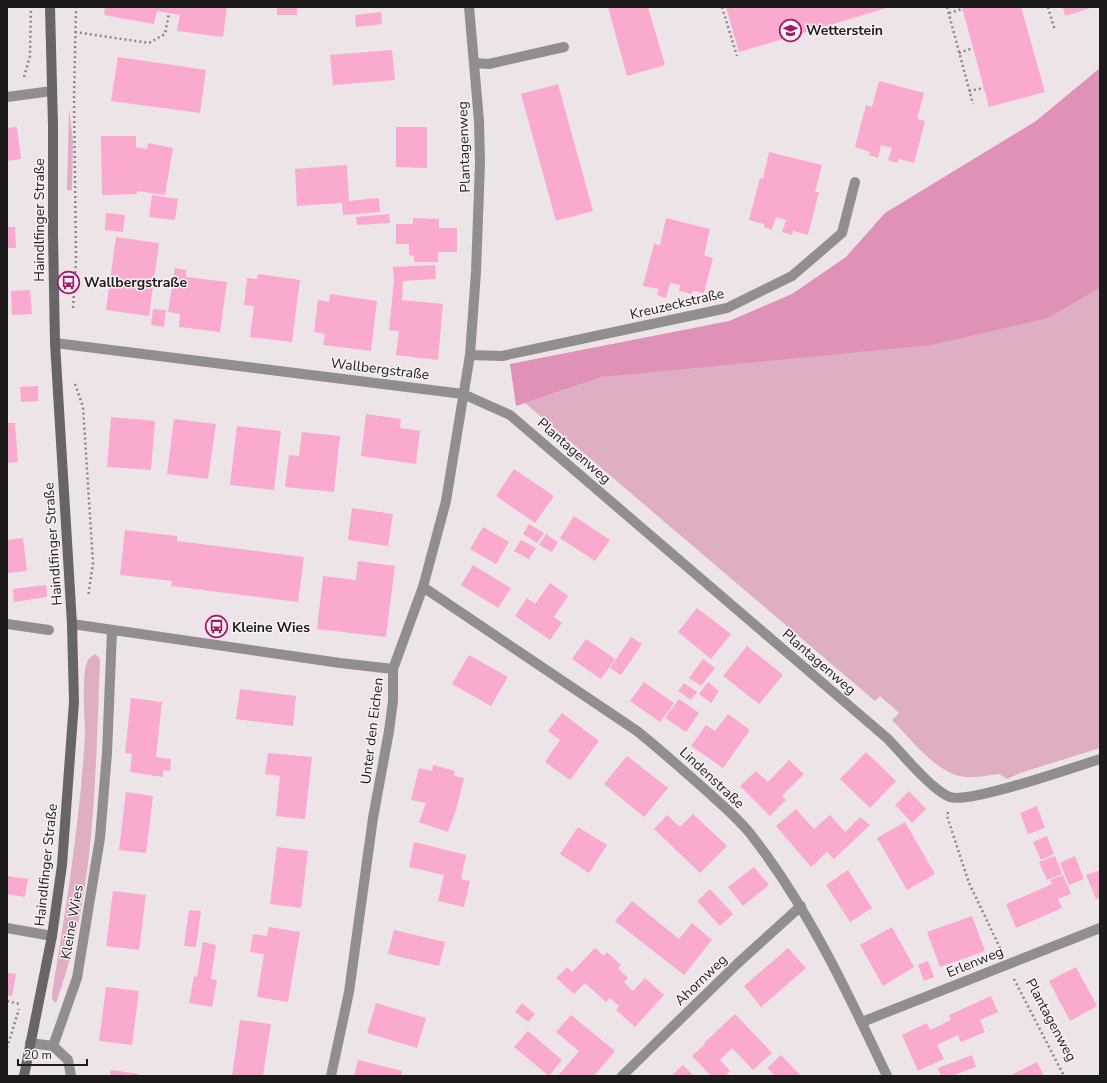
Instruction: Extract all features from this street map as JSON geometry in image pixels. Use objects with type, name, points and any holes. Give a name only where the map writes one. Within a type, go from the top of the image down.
[{"type":"street","name":"Haindlfinger Straße","points":[[24,1076],[52,936],[62,865],[74,702],[72,624],[55,343],[50,7]]},
{"type":"street","name":"Plantagenweg","points":[[469,7],[479,121],[480,210],[470,355],[463,394],[510,415],[888,739],[938,790],[950,797]]},
{"type":"street","points":[[474,64],[489,64],[564,47]]},
{"type":"street","points":[[7,97],[52,91]]},
{"type":"street","name":"Kreuzeckstraße","points":[[470,355],[502,356],[727,308],[792,276],[842,233],[854,182]]},
{"type":"street","name":"Wallbergstraße","points":[[55,343],[463,394]]},
{"type":"street","name":"Unter den Eichen","points":[[331,1076],[349,992],[373,818],[389,731],[393,669],[423,586],[446,501],[463,394]]},
{"type":"street","name":"Lindenstraße","points":[[423,586],[637,732],[668,756],[732,814],[751,835],[801,906],[862,1022],[887,1076]]},
{"type":"street","points":[[7,624],[48,630]]},
{"type":"street","points":[[72,624],[112,631],[393,669]]},
{"type":"street","name":"Kleine Wies","points":[[53,1046],[77,978],[100,838],[107,753],[112,631]]},
{"type":"street","points":[[950,797],[962,798],[988,793],[1100,759]]},
{"type":"street","name":"Ahornweg","points":[[622,1076],[737,964],[801,906]]},
{"type":"street","points":[[7,928],[52,936]]},
{"type":"street","name":"Erlenweg","points":[[862,1022],[1100,928]]},
{"type":"street","points":[[30,1043],[53,1046],[68,1060],[71,1076]]},
{"type":"path","points":[[22,80],[30,56],[31,7]]},
{"type":"path","points":[[72,311],[75,292],[76,260],[74,99],[76,7]]},
{"type":"path","points":[[722,7],[736,56]]},
{"type":"path","points":[[947,7],[973,104]]},
{"type":"path","points":[[1048,7],[1055,31]]},
{"type":"path","points":[[949,13],[962,9]]},
{"type":"path","points":[[75,32],[149,43],[165,34],[169,13]]},
{"type":"path","points":[[959,53],[973,48]]},
{"type":"path","points":[[969,91],[984,88]]},
{"type":"path","points":[[74,380],[83,407],[93,563],[92,583],[88,600]]},
{"type":"path","points":[[950,797],[947,816],[969,883],[1002,952]]},
{"type":"path","name":"Plantagenweg","points":[[1013,977],[1064,1076]]},
{"type":"path","points":[[7,1002],[20,1004]]},
{"type":"shaded area","points":[[1100,68],[1100,288],[1048,318],[931,345],[602,377],[516,406],[510,364],[729,321],[792,294],[846,257],[885,213],[1036,121]]},
{"type":"shaded area","points":[[69,109],[73,141],[72,190],[67,190]]},
{"type":"shaded area","points":[[1100,288],[1100,748],[1020,773],[1007,779],[999,774],[979,777],[956,775],[936,764],[917,747],[892,720],[899,713],[880,696],[875,701],[525,403],[602,377],[1048,318]]},
{"type":"shaded area","points":[[95,654],[99,657],[100,661],[97,748],[91,834],[79,920],[69,962],[56,1003],[52,999],[52,994],[72,865],[83,768],[86,666],[90,657]]},
{"type":"building","points":[[105,7],[227,7],[223,37],[177,31],[180,15],[157,11],[154,24],[104,15]]},
{"type":"building","points":[[277,7],[297,7],[297,15],[277,15]]},
{"type":"building","points":[[608,7],[648,7],[665,65],[627,76]]},
{"type":"building","points":[[726,7],[890,7],[739,52]]},
{"type":"building","points":[[962,7],[1021,7],[1045,92],[989,107]]},
{"type":"building","points":[[1063,7],[1094,7],[1065,16]]},
{"type":"building","points":[[381,12],[382,24],[356,27],[355,15]]},
{"type":"building","points":[[392,50],[395,80],[333,85],[330,55]]},
{"type":"building","points":[[118,57],[206,70],[200,113],[111,101]]},
{"type":"building","points":[[879,81],[924,93],[917,119],[925,121],[914,163],[899,159],[897,163],[888,160],[892,148],[881,145],[878,158],[869,155],[870,152],[855,147],[866,105],[872,107]]},
{"type":"building","points":[[558,84],[593,211],[556,221],[521,94]]},
{"type":"building","points":[[17,127],[21,159],[7,161],[7,128]]},
{"type":"building","points":[[396,127],[427,127],[427,168],[396,167]]},
{"type":"building","points":[[101,136],[136,136],[136,147],[147,149],[148,143],[173,148],[165,195],[137,191],[137,194],[102,195]]},
{"type":"building","points":[[769,152],[822,165],[815,192],[819,192],[808,235],[793,231],[792,235],[782,232],[786,220],[776,217],[772,230],[764,227],[764,224],[749,220],[760,178],[763,179]]},
{"type":"building","points":[[347,165],[349,201],[379,198],[380,212],[343,215],[342,203],[297,206],[295,169]]},
{"type":"building","points":[[152,195],[178,199],[175,220],[149,217]]},
{"type":"building","points":[[106,213],[125,215],[123,232],[105,230]]},
{"type":"building","points":[[389,214],[390,223],[357,225],[356,217]]},
{"type":"building","points":[[413,218],[439,219],[439,228],[457,228],[457,252],[438,252],[438,262],[414,262],[414,256],[409,255],[409,244],[396,244],[396,224],[413,224]]},
{"type":"building","points":[[666,218],[710,229],[704,255],[713,258],[704,293],[693,291],[692,294],[679,291],[680,285],[670,283],[666,298],[657,295],[659,289],[643,286],[654,244],[660,245]]},
{"type":"building","points":[[7,227],[15,227],[16,248],[7,248]]},
{"type":"building","points":[[116,237],[159,243],[149,316],[106,310]]},
{"type":"building","points":[[435,265],[436,279],[403,281],[402,300],[443,304],[438,360],[396,355],[399,331],[389,330],[394,281],[393,267]]},
{"type":"building","points":[[175,268],[186,270],[186,277],[227,282],[220,332],[179,327],[180,314],[168,312]]},
{"type":"building","points":[[258,274],[300,280],[292,342],[250,337],[254,306],[244,305],[247,278],[257,279]]},
{"type":"building","points":[[30,290],[32,314],[12,315],[11,291]]},
{"type":"building","points":[[330,294],[377,301],[371,351],[323,345],[325,334],[314,332],[318,300],[329,302]]},
{"type":"building","points":[[153,309],[166,310],[164,327],[151,325]]},
{"type":"building","points":[[38,386],[38,401],[21,402],[20,387]]},
{"type":"building","points":[[366,414],[401,419],[400,428],[420,431],[416,464],[361,456]]},
{"type":"building","points":[[111,417],[155,421],[151,470],[107,467]]},
{"type":"building","points":[[174,419],[216,424],[208,479],[167,474]]},
{"type":"building","points":[[7,423],[15,423],[18,462],[7,463]]},
{"type":"building","points":[[237,426],[281,431],[274,490],[230,485]]},
{"type":"building","points":[[302,432],[340,436],[334,492],[285,487],[289,455],[299,456]]},
{"type":"building","points":[[514,469],[554,496],[535,523],[496,496]]},
{"type":"building","points":[[352,508],[393,514],[388,546],[348,540]]},
{"type":"building","points":[[574,516],[610,540],[595,561],[560,538]]},
{"type":"building","points":[[529,524],[544,533],[537,543],[523,534]]},
{"type":"building","points":[[483,527],[509,542],[496,564],[470,549]]},
{"type":"building","points":[[125,530],[177,536],[177,541],[304,557],[298,602],[171,586],[172,581],[120,575]]},
{"type":"building","points":[[546,534],[558,542],[552,552],[539,545]]},
{"type":"building","points":[[23,538],[27,571],[7,573],[7,540]]},
{"type":"building","points":[[521,540],[536,548],[529,559],[514,551]]},
{"type":"building","points":[[358,561],[395,566],[386,637],[317,629],[323,576],[356,580]]},
{"type":"building","points":[[473,565],[511,588],[498,608],[461,585]]},
{"type":"building","points":[[550,583],[568,596],[554,617],[562,623],[550,640],[515,616],[527,598],[535,604]]},
{"type":"building","points":[[46,585],[47,597],[14,602],[13,589]]},
{"type":"building","points":[[697,608],[731,634],[711,659],[678,632]]},
{"type":"building","points":[[631,637],[642,644],[621,675],[610,668]]},
{"type":"building","points":[[586,639],[615,659],[601,679],[572,659]]},
{"type":"building","points":[[747,646],[783,675],[759,704],[723,676]]},
{"type":"building","points":[[469,655],[508,677],[491,706],[452,684]]},
{"type":"building","points":[[703,659],[715,668],[701,686],[689,678]]},
{"type":"building","points":[[644,682],[674,703],[660,722],[630,701]]},
{"type":"building","points":[[708,682],[719,691],[711,703],[699,694]]},
{"type":"building","points":[[684,683],[697,692],[691,700],[678,691]]},
{"type":"building","points":[[240,689],[296,696],[293,726],[236,719]]},
{"type":"building","points":[[131,698],[162,702],[156,757],[171,759],[170,771],[163,770],[163,777],[130,772],[132,754],[125,753]]},
{"type":"building","points":[[679,699],[699,713],[686,732],[665,718]]},
{"type":"building","points":[[562,713],[599,741],[570,780],[545,762],[560,740],[548,731]]},
{"type":"building","points":[[728,714],[750,730],[723,768],[691,746],[706,725],[715,731]]},
{"type":"building","points":[[866,752],[896,781],[870,808],[840,779]]},
{"type":"building","points":[[268,753],[312,757],[305,819],[276,816],[280,776],[265,774]]},
{"type":"building","points":[[627,756],[668,788],[644,817],[604,784]]},
{"type":"building","points":[[789,760],[804,774],[782,796],[786,800],[770,816],[740,786],[756,771],[768,782]]},
{"type":"building","points":[[433,765],[455,771],[454,776],[464,778],[456,810],[448,832],[419,822],[426,803],[411,800],[419,768],[432,771]]},
{"type":"building","points":[[909,791],[926,809],[912,823],[895,805]]},
{"type":"building","points":[[126,792],[153,796],[146,853],[119,850]]},
{"type":"building","points":[[1037,806],[1045,828],[1028,834],[1020,813]]},
{"type":"building","points":[[796,809],[814,829],[830,815],[845,832],[860,817],[870,825],[834,859],[826,851],[826,853],[811,867],[776,826]]},
{"type":"building","points":[[693,814],[727,846],[700,873],[654,829],[667,815],[680,827]]},
{"type":"building","points":[[905,822],[935,874],[907,890],[877,838]]},
{"type":"building","points":[[578,827],[607,845],[589,873],[560,854]]},
{"type":"building","points":[[1047,836],[1054,854],[1041,860],[1033,842]]},
{"type":"building","points":[[414,842],[466,855],[461,879],[470,881],[464,907],[438,901],[444,875],[409,867]]},
{"type":"building","points":[[277,847],[308,851],[301,908],[270,904]]},
{"type":"building","points":[[1055,856],[1062,874],[1047,880],[1039,862]]},
{"type":"building","points":[[1075,856],[1084,879],[1069,885],[1060,863]]},
{"type":"building","points":[[754,867],[769,885],[743,906],[728,887]]},
{"type":"building","points":[[848,870],[872,908],[850,922],[826,885]]},
{"type":"building","points":[[1100,870],[1100,898],[1096,899],[1086,875]]},
{"type":"building","points":[[1063,875],[1071,894],[1058,899],[1062,908],[1016,928],[1006,904],[1052,884],[1050,880]]},
{"type":"building","points":[[7,876],[28,879],[25,897],[7,894]]},
{"type":"building","points":[[710,889],[733,914],[720,926],[697,901]]},
{"type":"building","points":[[113,891],[146,895],[139,950],[106,946]]},
{"type":"building","points":[[632,901],[679,939],[692,923],[712,940],[684,975],[615,921]]},
{"type":"building","points":[[189,910],[201,911],[196,947],[184,946]]},
{"type":"building","points":[[972,916],[985,951],[940,967],[927,932]]},
{"type":"building","points":[[269,927],[300,932],[288,1002],[257,997],[264,954],[250,952],[253,934],[267,936]]},
{"type":"building","points":[[892,927],[914,967],[883,986],[860,945]]},
{"type":"building","points":[[394,930],[445,942],[439,966],[388,954]]},
{"type":"building","points":[[203,942],[216,945],[211,979],[217,980],[212,1007],[189,1003],[194,976],[197,977]]},
{"type":"building","points":[[595,948],[604,956],[607,952],[621,965],[618,968],[628,978],[624,982],[633,991],[645,978],[664,995],[635,1027],[616,1010],[619,1006],[610,998],[606,1002],[585,983],[574,994],[556,978],[567,967],[572,972]]},
{"type":"building","points":[[788,948],[806,968],[761,1007],[744,986]]},
{"type":"building","points":[[928,961],[934,977],[924,981],[918,965]]},
{"type":"building","points":[[1076,967],[1097,1006],[1070,1021],[1049,981]]},
{"type":"building","points":[[7,973],[16,974],[12,996],[7,995]]},
{"type":"building","points":[[106,987],[139,991],[132,1045],[99,1041]]},
{"type":"building","points":[[991,996],[998,1012],[980,1020],[985,1032],[961,1042],[958,1035],[937,1045],[944,1059],[918,1071],[902,1035],[927,1023],[930,1030],[951,1020],[949,1015]]},
{"type":"building","points":[[376,1003],[426,1018],[417,1048],[367,1033]]},
{"type":"building","points":[[522,1003],[535,1014],[528,1022],[515,1012]]},
{"type":"building","points":[[735,1014],[772,1053],[753,1070],[732,1048],[720,1060],[730,1071],[725,1076],[711,1076],[692,1056]]},
{"type":"building","points":[[571,1015],[615,1051],[594,1076],[558,1076],[579,1051],[556,1032]]},
{"type":"building","points":[[240,1020],[271,1024],[263,1076],[232,1076]]},
{"type":"building","points":[[528,1031],[562,1060],[549,1076],[514,1047]]},
{"type":"building","points":[[781,1055],[801,1076],[775,1076],[767,1068]]},
{"type":"building","points":[[972,1055],[976,1067],[951,1076],[941,1076],[938,1068]]},
{"type":"building","points":[[358,1060],[402,1071],[401,1076],[354,1076]]},
{"type":"building","points":[[1037,1062],[1044,1076],[1009,1076]]},
{"type":"building","points":[[683,1065],[694,1076],[671,1076]]},
{"type":"building","points":[[111,1070],[139,1074],[138,1076],[110,1076]]},
{"type":"place","name":"Wetterstein","points":[[791,30]]},
{"type":"place","name":"Wallbergstraße","points":[[69,282]]},
{"type":"place","name":"Kleine Wies","points":[[217,627]]}]
